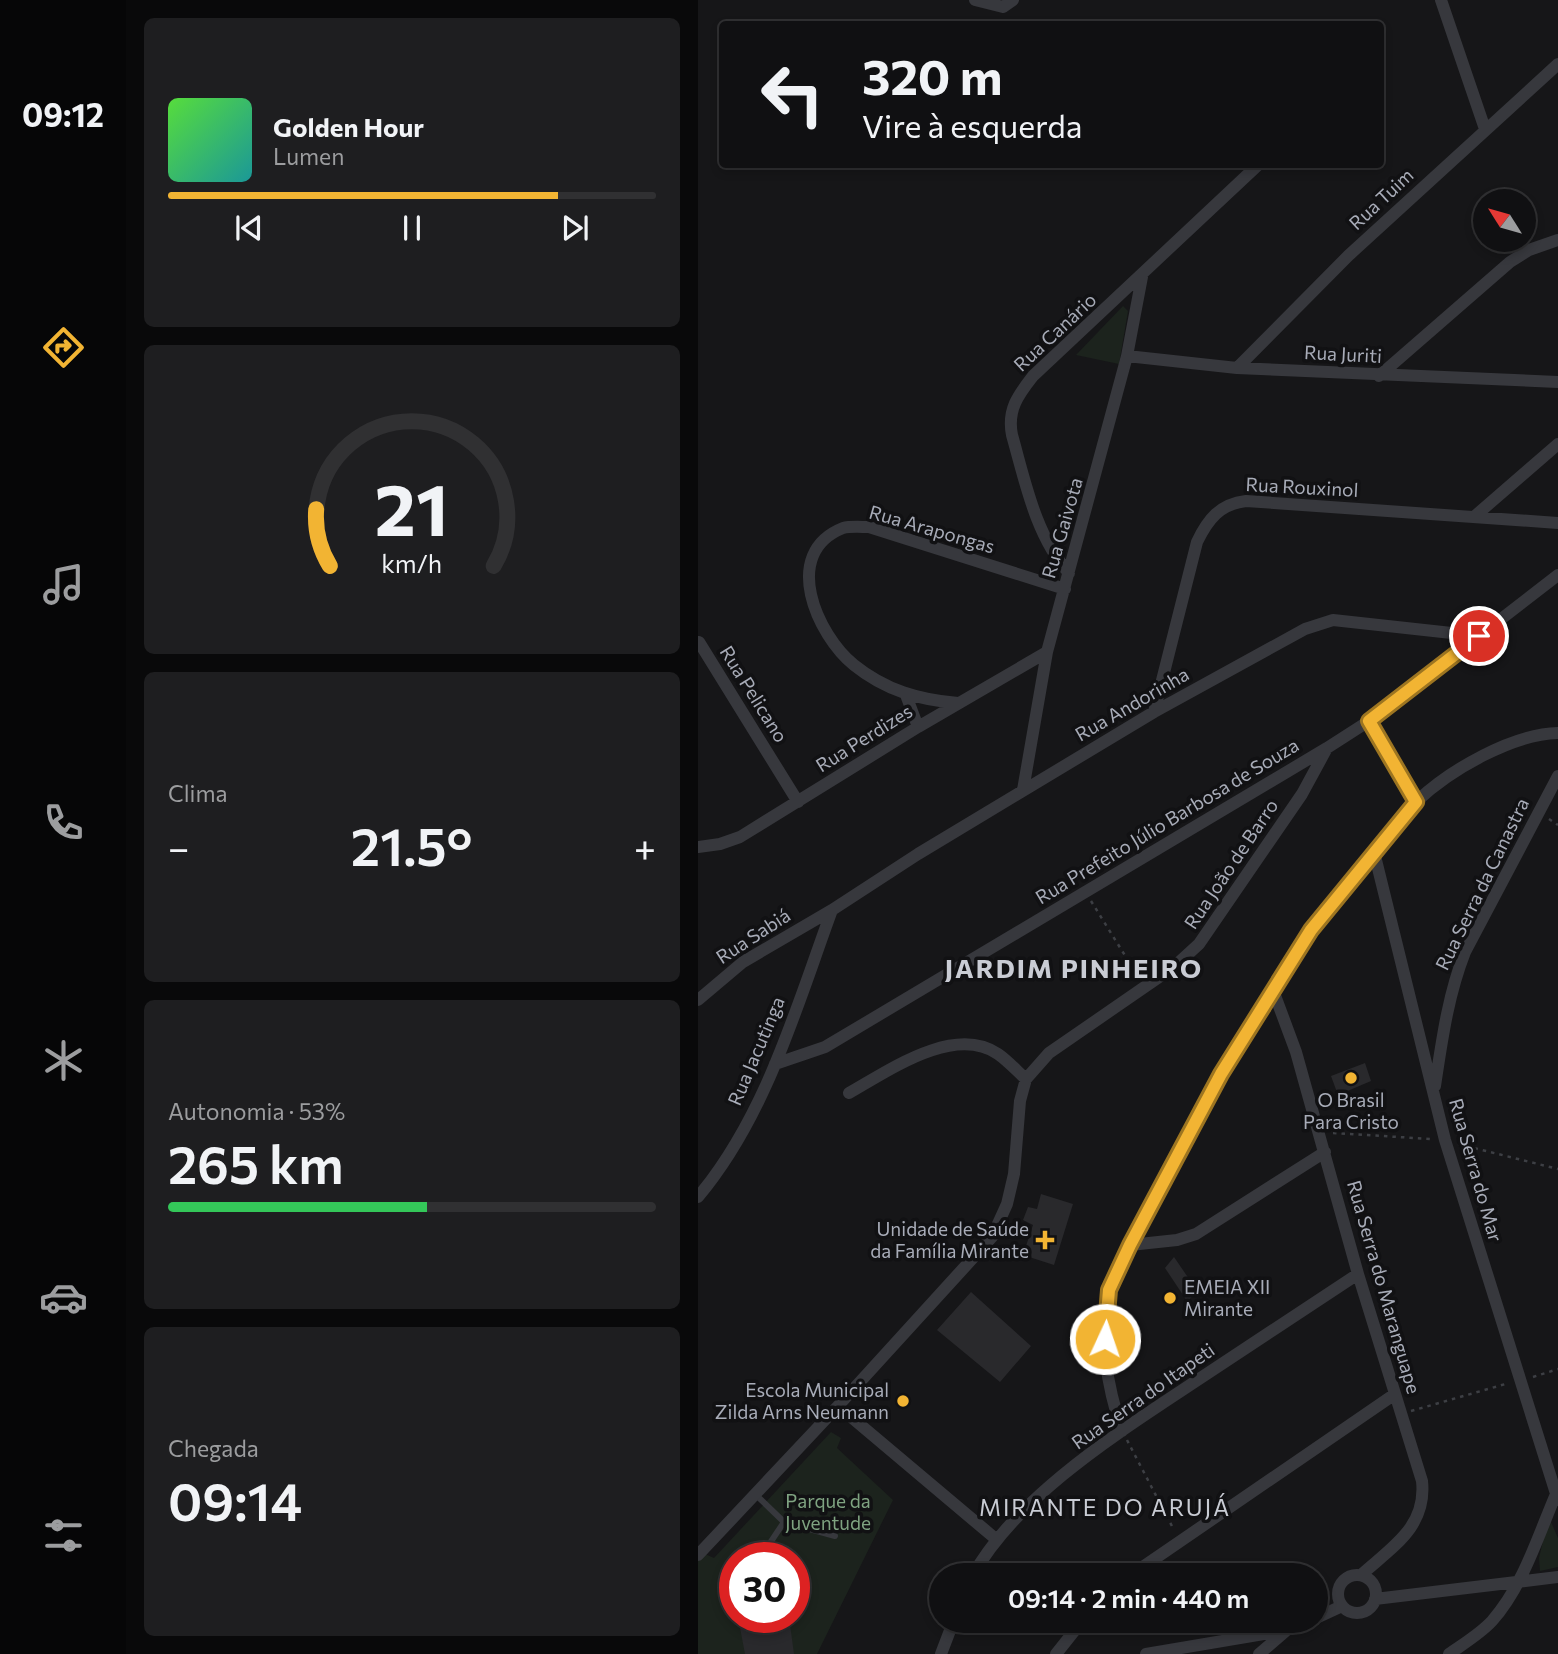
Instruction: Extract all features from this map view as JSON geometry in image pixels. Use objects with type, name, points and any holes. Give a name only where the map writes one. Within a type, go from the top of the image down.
[{"type":"street","points":[[975,0],[1003,8],[1013,0]]},
{"type":"street","points":[[1441,0],[1485,129]]},
{"type":"street","name":"Rua Tuim","points":[[1237,368],[1348,256],[1558,64]]},
{"type":"street","name":"Rua Canário","points":[[1069,573],[1052,550],[1039,523],[1012,435],[1009,421],[1012,407],[1033,376],[1142,277],[1255,168]]},
{"type":"street","points":[[1379,376],[1510,262],[1529,250],[1558,240]]},
{"type":"street","name":"Rua Gaivota","points":[[1023,790],[1047,652],[1127,356],[1142,277]]},
{"type":"street","name":"Rua Juriti","points":[[1127,356],[1237,368],[1558,382]]},
{"type":"street","points":[[1475,516],[1557,444]]},
{"type":"street","name":"Rua Rouxinol","points":[[1154,712],[1197,542],[1211,518],[1232,503],[1246,501],[1558,523]]},
{"type":"street","name":"Rua Arapongas","points":[[958,703],[906,695],[851,663],[825,633],[810,595],[808,574],[812,558],[823,540],[844,527],[869,527],[1065,589]]},
{"type":"street","name":"Rua Prefeito Júlio Barbosa de Souza","points":[[775,1064],[825,1046],[1327,748],[1369,721],[1558,575]]},
{"type":"street","name":"Rua Andorinha","points":[[832,910],[1023,790],[1154,712],[1324,621],[1479,636]]},
{"type":"street","name":"Rua Pelicano","points":[[699,642],[798,802]]},
{"type":"street","name":"Rua Perdizes","points":[[698,847],[720,844],[740,837],[918,727],[1047,652]]},
{"type":"street","points":[[906,695],[918,727]]},
{"type":"street","points":[[1369,721],[1416,802]]},
{"type":"street","points":[[1122,1431],[1114,1406],[1109,1375],[1105,1322],[1109,1290],[1221,1074],[1273,990],[1311,930],[1416,802],[1485,755],[1527,738],[1558,733]]},
{"type":"street","name":"Rua João de Barro","points":[[1026,1079],[1049,1053],[1175,966],[1199,944],[1302,794],[1327,748]]},
{"type":"street","name":"Rua Serra da Canastra","points":[[1434,1094],[1456,974],[1558,776]]},
{"type":"street","name":"Rua Serra do Mar","points":[[1374,852],[1445,1140],[1557,1497],[1517,1583],[1490,1623],[1449,1654]]},
{"type":"street","name":"Rua Sabiá","points":[[698,1000],[743,962],[832,910]]},
{"type":"street","name":"Rua Jacutinga","points":[[698,1197],[732,1151],[775,1064],[832,910]]},
{"type":"street","name":"Rua Serra do Maranguape","points":[[1273,990],[1296,1052],[1358,1274],[1422,1481],[1423,1507],[1417,1520],[1405,1535],[1361,1575]]},
{"type":"street","points":[[698,1555],[839,1406],[992,1237],[1007,1205],[1014,1174],[1020,1101],[1026,1079],[998,1054],[967,1044],[936,1049],[905,1062],[849,1093]]},
{"type":"street","points":[[1130,1245],[1177,1240],[1196,1234],[1325,1152]]},
{"type":"street","name":"Rua Serra do Itapeti","points":[[981,1563],[997,1540],[1048,1489],[1122,1431],[1358,1274]]},
{"type":"street","points":[[1149,1563],[1395,1394]]},
{"type":"street","points":[[839,1406],[997,1540]]},
{"type":"street","points":[[1361,1575],[1375,1587],[1375,1599],[1369,1609],[1358,1613],[1342,1606],[1338,1595],[1341,1584],[1350,1577],[1361,1575]]},
{"type":"street","points":[[1375,1599],[1558,1577]]},
{"type":"street","points":[[1328,1612],[1342,1606]]},
{"type":"street","points":[[941,1654],[949,1633]]},
{"type":"street","points":[[1056,1654],[1073,1633]]},
{"type":"street","points":[[1146,1654],[1269,1633]]},
{"type":"street","points":[[1259,1654],[1284,1633]]},
{"type":"lane","points":[[755,1494],[784,1522],[835,1536]]},
{"type":"lane","points":[[771,1542],[784,1522]]},
{"type":"path","points":[[1086,893],[1144,987]]},
{"type":"path","points":[[1402,1414],[1558,1369]]},
{"type":"path","points":[[1122,1431],[1181,1542]]},
{"type":"green space","points":[[1123,306],[1128,311],[1119,364],[1076,355]]},
{"type":"green space","name":"Parque da Juventude","points":[[831,1432],[841,1438],[837,1448],[893,1500],[817,1654],[698,1654],[698,1561],[705,1554],[714,1558],[719,1553],[719,1633],[810,1633],[810,1542],[729,1542]]},
{"type":"green space","points":[[1551,1522],[1558,1538],[1558,1567],[1540,1571],[1539,1558],[1547,1524]]},
{"type":"building","name":"O Brasil Para Cristo","points":[[1365,1063],[1371,1081],[1338,1095],[1331,1076]]},
{"type":"building","name":"Unidade de Saúde da Família Mirante","points":[[1041,1194],[1073,1204],[1054,1265],[1023,1255],[1033,1225],[1023,1220],[1028,1207],[1037,1209]]},
{"type":"building","points":[[1174,1257],[1198,1292],[1187,1301],[1165,1268]]},
{"type":"building","points":[[971,1292],[1031,1346],[1000,1382],[937,1330]]},
{"type":"building","points":[[741,1633],[791,1633],[794,1654],[745,1654]]},
{"type":"place","name":"O Brasil Para Cristo","points":[[1351,1078]]},
{"type":"place","name":"Unidade de Saúde da Família Mirante","points":[[1045,1240]]},
{"type":"place","name":"EMEIA XII Mirante","points":[[1170,1298]]},
{"type":"place","name":"Escola Municipal Zilda Arns Neumann","points":[[903,1401]]},
{"type":"district","name":"JARDIM PINHEIRO","points":[[1074,969]]},
{"type":"district","name":"MIRANTE DO ARUJÁ","points":[[1105,1508]]},
{"type":"route","points":[[1105,1339],[1109,1290],[1221,1074],[1311,930],[1416,802],[1369,721],[1479,636]]}]
